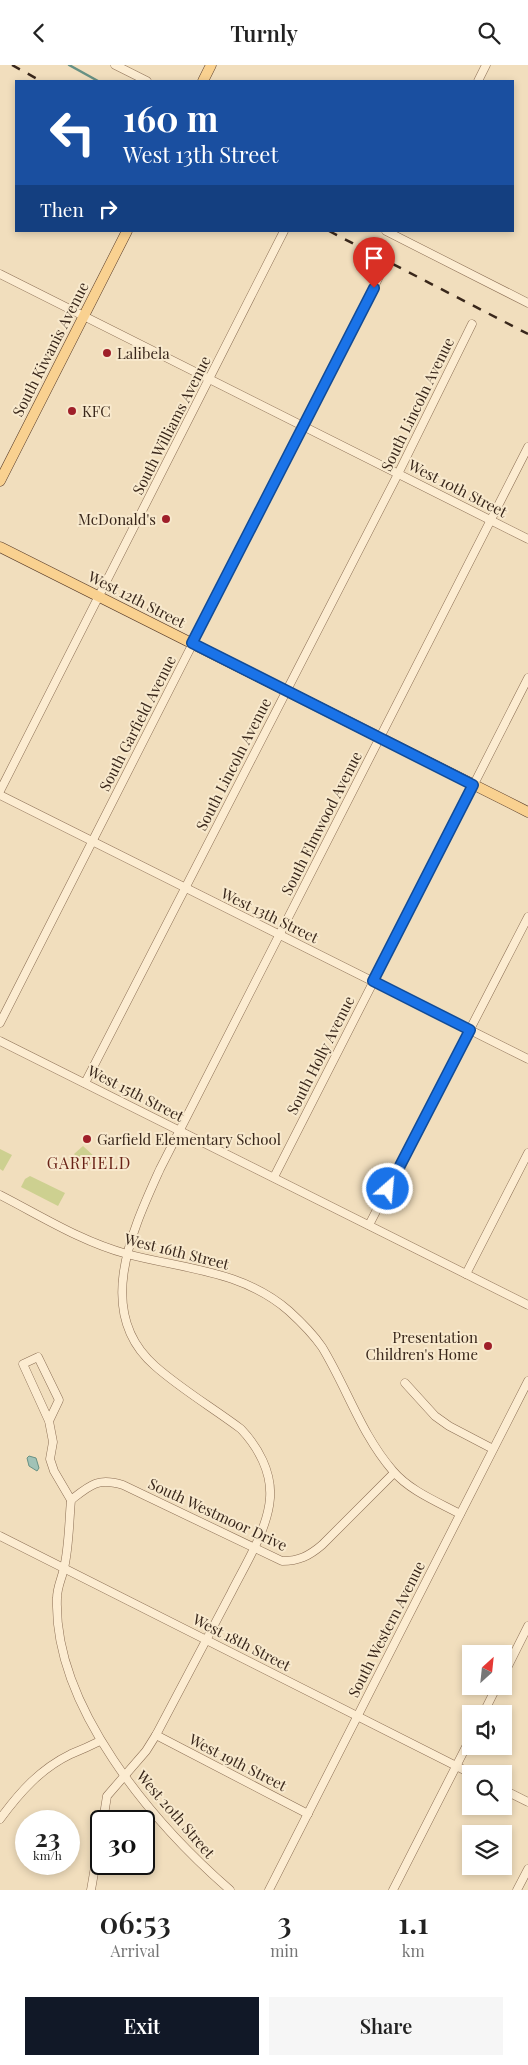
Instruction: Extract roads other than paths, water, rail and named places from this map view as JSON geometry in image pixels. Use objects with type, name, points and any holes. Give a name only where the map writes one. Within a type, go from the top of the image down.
[{"type":"main road","points":[[204,80],[211,65]]},
{"type":"main road","name":"South Kiwanis Avenue","points":[[0,481],[126,232]]},
{"type":"main road","name":"West 12th Street","points":[[0,547],[528,812]]},
{"type":"street","points":[[115,65],[145,80]]},
{"type":"street","points":[[478,80],[486,65]]},
{"type":"street","name":"South Williams Avenue","points":[[0,791],[283,232]]},
{"type":"street","points":[[400,234],[528,303]]},
{"type":"street","name":"West 10th Street","points":[[0,274],[528,539]]},
{"type":"street","name":"South Garfield Avenue","points":[[0,1023],[380,275]]},
{"type":"street","name":"South Lincoln Avenue","points":[[85,1083],[398,474],[472,323]]},
{"type":"street","name":"South Elmwood Avenue","points":[[105,1810],[107,1796],[146,1751],[207,1640],[254,1549],[269,1508],[270,1495],[261,1456],[250,1439],[241,1429],[154,1365],[140,1349],[128,1330],[121,1296],[127,1254],[142,1209],[180,1131],[528,447]]},
{"type":"street","name":"South Holly Avenue","points":[[274,1177],[528,678]]},
{"type":"street","name":"West 13th Street","points":[[0,795],[528,1059]]},
{"type":"street","points":[[370,1225],[528,917]]},
{"type":"street","name":"West 15th Street","points":[[0,1041],[528,1305]]},
{"type":"street","points":[[466,1274],[528,1153]]},
{"type":"street","name":"West 16th Street","points":[[0,1195],[98,1244],[127,1254],[209,1271],[234,1279],[269,1297],[288,1311],[321,1346],[362,1426],[394,1473],[428,1497],[460,1514]]},
{"type":"street","points":[[50,1421],[59,1399],[38,1357],[23,1364],[50,1421],[53,1442],[50,1459],[54,1471],[71,1500],[64,1568]]},
{"type":"street","name":"South Western Avenue","points":[[269,1890],[528,1381]]},
{"type":"street","points":[[405,1383],[434,1416],[493,1449]]},
{"type":"street","name":"South Westmoor Drive","points":[[71,1500],[88,1485],[102,1481],[112,1481],[254,1549],[282,1561],[296,1561],[311,1554],[394,1473]]},
{"type":"street","name":"West 18th Street","points":[[0,1536],[462,1769]]},
{"type":"street","name":"West 20th Street","points":[[64,1568],[59,1582],[57,1598],[61,1641],[72,1678],[100,1741],[153,1813],[189,1853],[230,1890]]},
{"type":"street","points":[[512,1658],[528,1626]]},
{"type":"street","name":"West 19th Street","points":[[156,1735],[308,1813]]},
{"type":"street","points":[[0,1819],[16,1797],[39,1774],[71,1754],[100,1741]]},
{"type":"street","points":[[393,1890],[462,1755]]},
{"type":"street","points":[[512,1794],[528,1802]]},
{"type":"street","points":[[518,1890],[528,1869]]},
{"type":"street","points":[[91,1890],[94,1875]]},
{"type":"water","points":[[29,1456],[36,1458],[39,1468],[37,1471],[29,1466],[27,1458]]},
{"type":"waterway","points":[[69,65],[96,80]]},
{"type":"railway","points":[[12,65],[39,80]]},
{"type":"railway","points":[[331,232],[528,334]]},
{"type":"place","name":"Lalibela","points":[[107,353]]},
{"type":"place","name":"KFC","points":[[72,411]]},
{"type":"place","name":"McDonald's","points":[[166,519]]},
{"type":"place","name":"Garfield Elementary School","points":[[87,1139]]},
{"type":"place","name":"Presentation Children's Home","points":[[488,1346]]},
{"type":"district","name":"GARFIELD","points":[[89,1162]]}]
